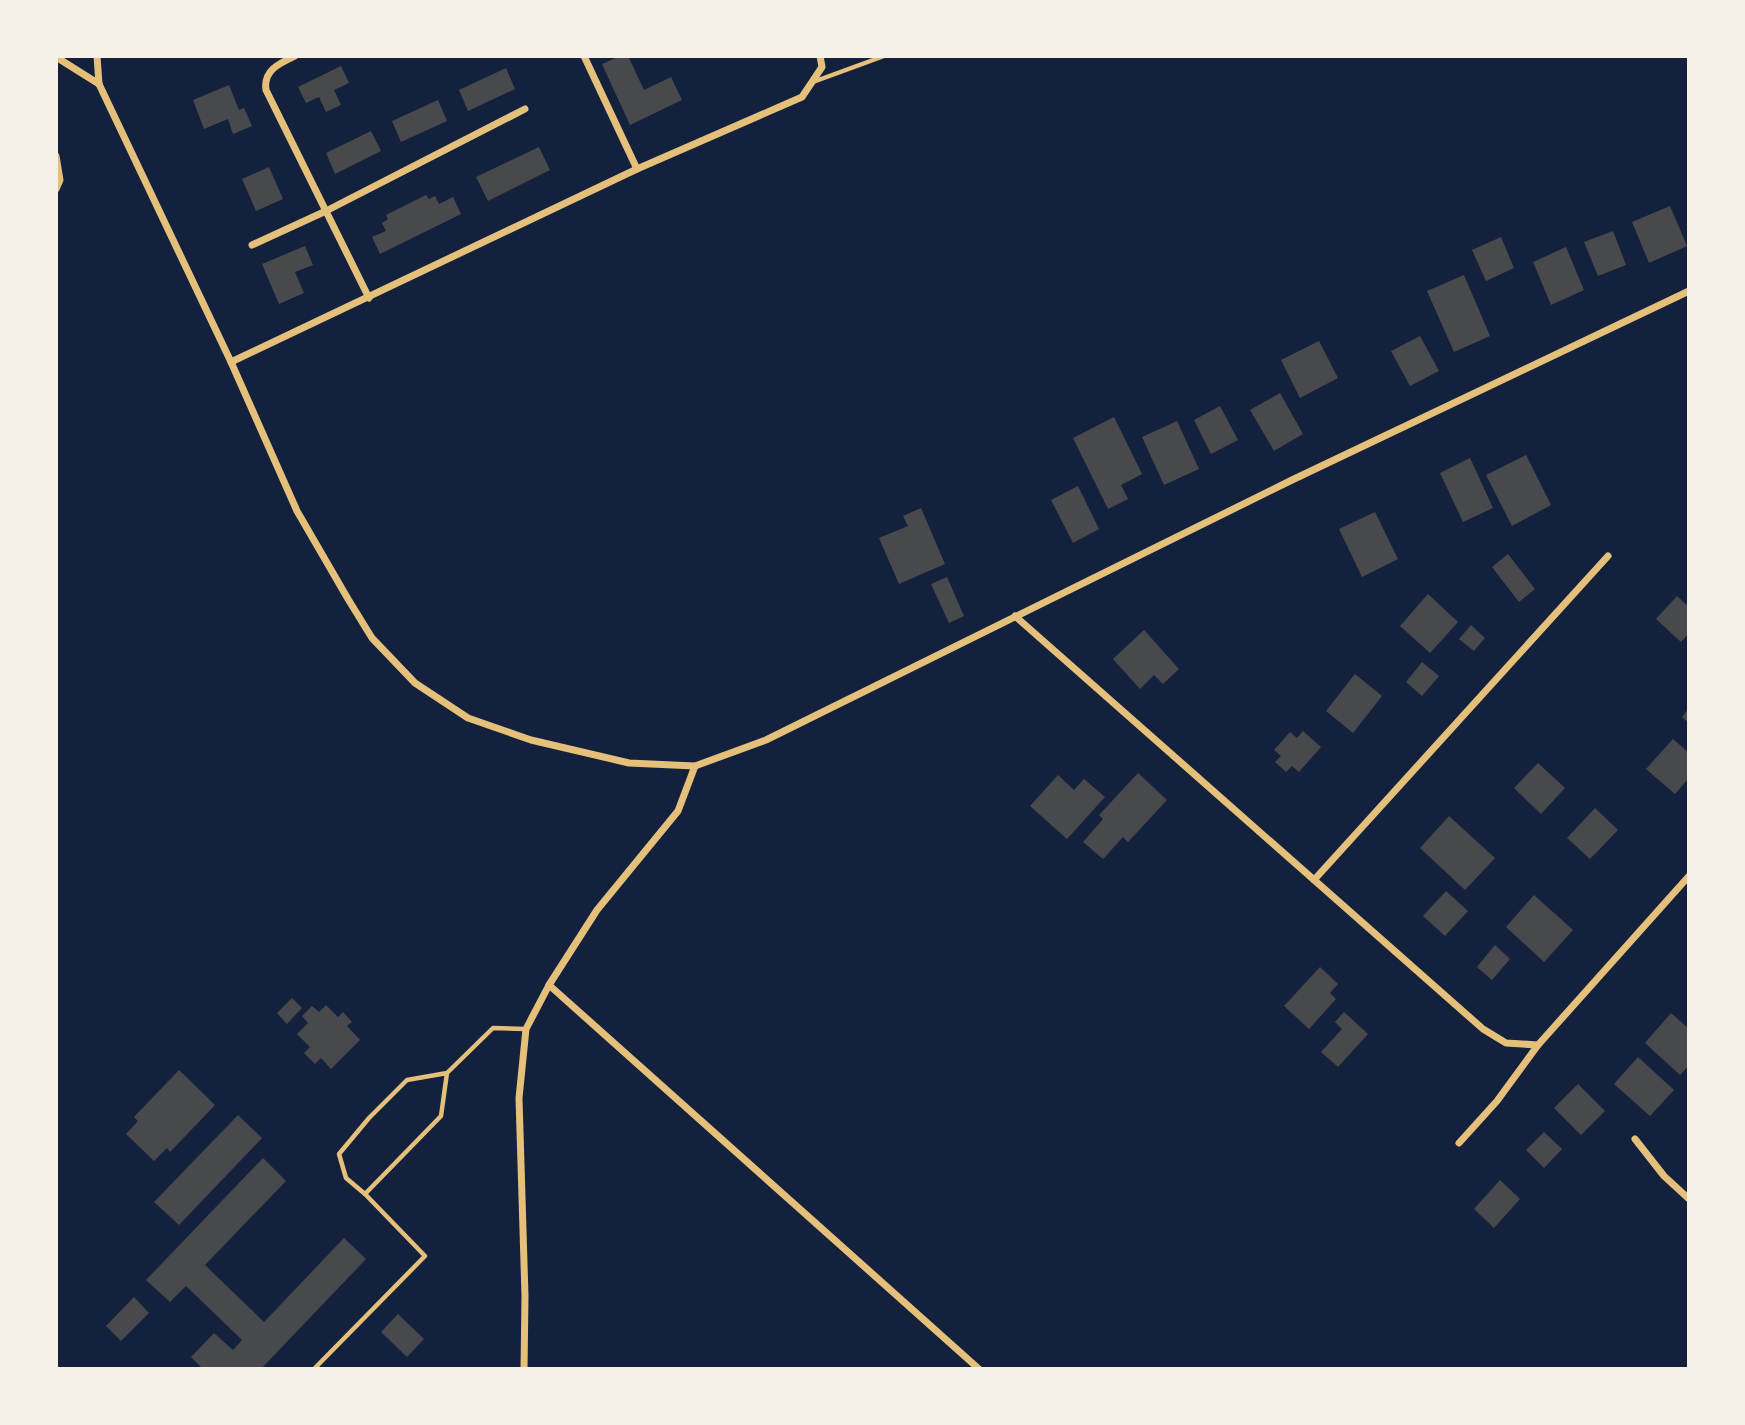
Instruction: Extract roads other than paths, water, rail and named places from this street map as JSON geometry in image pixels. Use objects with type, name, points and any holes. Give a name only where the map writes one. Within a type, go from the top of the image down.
[{"type":"street","points":[[97,56],[100,84],[231,362],[297,511],[372,638],[415,683],[468,718],[531,740],[629,763],[695,766],[766,740],[1292,480],[1689,291]]},
{"type":"street","points":[[295,56],[270,70],[265,82],[266,90],[369,298]]},
{"type":"street","points":[[584,56],[637,169]]},
{"type":"street","points":[[231,362],[637,169],[802,97],[822,67],[820,56]]},
{"type":"street","points":[[56,57],[100,84]]},
{"type":"street","points":[[252,245],[326,211],[525,109]]},
{"type":"street","points":[[56,156],[61,180],[56,189]]},
{"type":"street","points":[[1314,880],[1608,556]]},
{"type":"street","points":[[1015,616],[1482,1029],[1506,1042],[1538,1045]]},
{"type":"street","points":[[524,1369],[525,1296],[519,1098],[526,1029],[548,985],[597,910],[678,811],[695,766]]},
{"type":"street","points":[[1459,1143],[1497,1101],[1538,1045],[1689,876]]},
{"type":"street","points":[[548,985],[979,1369]]},
{"type":"street","points":[[1635,1139],[1664,1176],[1689,1199]]},
{"type":"lane","points":[[813,82],[884,56]]},
{"type":"lane","points":[[314,1369],[425,1256],[346,1178],[339,1154],[369,1118],[407,1080],[447,1073],[493,1028],[526,1029]]},
{"type":"lane","points":[[365,1194],[441,1116],[447,1073]]}]
